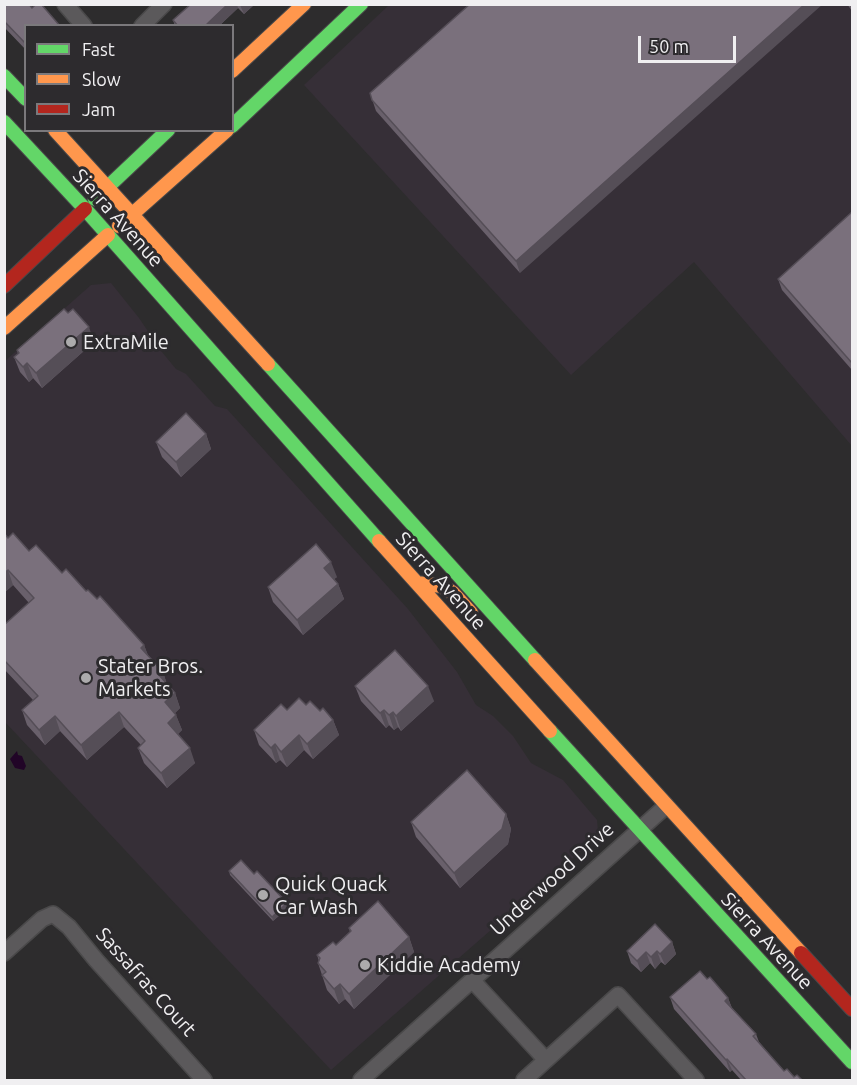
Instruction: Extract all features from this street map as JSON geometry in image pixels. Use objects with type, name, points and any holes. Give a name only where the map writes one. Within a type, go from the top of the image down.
[{"type":"main road","points":[[234,69],[304,4]]},
{"type":"main road","points":[[234,124],[361,4]]},
{"type":"main road","points":[[4,76],[24,97]]},
{"type":"main road","name":"Sierra Avenue","points":[[4,122],[85,209],[639,830],[852,1062]]},
{"type":"main road","name":"Sierra Avenue","points":[[57,132],[852,1009]]},
{"type":"main road","points":[[4,286],[166,132]]},
{"type":"main road","points":[[4,328],[225,132]]},
{"type":"main road","points":[[417,583],[442,586],[453,593],[484,627]]},
{"type":"main road","points":[[528,673],[574,702]]},
{"type":"street","points":[[65,4],[82,24]]},
{"type":"street","points":[[144,24],[164,4]]},
{"type":"street","name":"Underwood Drive","points":[[361,1080],[666,806]]},
{"type":"street","name":"Sassafras Court","points":[[4,953],[42,919],[53,914],[69,927],[204,1080]]},
{"type":"street","points":[[472,980],[546,1060]]},
{"type":"street","points":[[524,1080],[618,995],[696,1080]]},
{"type":"shaded area","points":[[389,5],[852,5],[852,446],[694,262],[571,375],[304,85]]},
{"type":"shaded area","points":[[111,283],[176,369],[186,374],[215,406],[227,409],[408,609],[457,672],[476,705],[493,716],[513,736],[531,763],[563,780],[597,820],[596,838],[331,1070],[5,722],[5,361],[91,285]]},
{"type":"shaded area","points":[[17,751],[26,766],[24,770],[15,768],[10,759]]},
{"type":"building","points":[[4,4],[29,4],[32,8],[36,4],[41,4],[58,24],[24,24],[24,42],[4,21]]},
{"type":"building","points":[[191,4],[228,4],[207,24],[176,24],[173,20]]},
{"type":"building","points":[[470,4],[805,4],[516,261],[372,100],[370,93]]},
{"type":"building","points":[[852,212],[852,363],[778,279]]},
{"type":"building","points":[[64,309],[68,313],[73,309],[89,327],[36,373],[27,363],[23,367],[14,357],[19,353],[17,350]]},
{"type":"building","points":[[186,413],[206,434],[176,462],[156,442]]},
{"type":"building","name":"Stater Bros. Markets","points":[[4,533],[8,538],[13,533],[29,551],[36,545],[62,573],[66,569],[86,591],[88,590],[97,599],[100,596],[144,645],[141,648],[163,672],[159,675],[175,693],[165,702],[176,715],[168,723],[190,748],[161,773],[138,748],[145,741],[119,712],[81,745],[55,716],[39,730],[22,710],[38,696],[4,660],[4,625],[34,598],[8,570],[4,573]]},
{"type":"building","points":[[316,544],[331,562],[324,568],[338,584],[297,620],[268,587]]},
{"type":"building","points":[[395,650],[428,686],[396,716],[393,712],[389,715],[384,710],[380,713],[355,686]]},
{"type":"building","points":[[299,698],[306,705],[310,701],[320,711],[323,708],[333,720],[307,744],[299,735],[281,752],[275,744],[271,748],[254,730],[281,704],[287,710]]},
{"type":"building","points":[[467,770],[506,814],[502,829],[454,873],[411,822]]},
{"type":"building","name":"Quick Quack Car Wash","points":[[241,860],[254,874],[257,871],[287,903],[272,917],[229,871]]},
{"type":"building","name":"Kiddie Academy","points":[[378,901],[409,937],[349,994],[340,984],[334,989],[322,975],[326,972],[318,963],[320,958],[317,955],[333,942],[336,945],[351,931],[349,928]]},
{"type":"building","points":[[655,924],[672,942],[660,954],[657,951],[651,957],[646,952],[637,961],[627,951]]},
{"type":"building","points":[[700,971],[707,979],[710,977],[728,998],[725,1001],[756,1034],[753,1036],[784,1071],[787,1069],[794,1077],[797,1075],[802,1080],[746,1080],[726,1060],[670,997]]},
{"type":"traffic: fast","points":[[234,124],[361,4]]},
{"type":"traffic: fast","points":[[4,76],[24,97]]},
{"type":"traffic: fast","points":[[4,122],[85,209],[379,541]]},
{"type":"traffic: fast","points":[[95,199],[166,132]]},
{"type":"traffic: fast","points":[[268,364],[535,660]]},
{"type":"traffic: fast","points":[[550,731],[852,1062]]},
{"type":"traffic: slow","points":[[234,69],[304,4]]},
{"type":"traffic: slow","points":[[57,132],[268,364]]},
{"type":"traffic: slow","points":[[119,226],[225,132]]},
{"type":"traffic: slow","points":[[4,328],[108,235]]},
{"type":"traffic: slow","points":[[379,541],[550,731]]},
{"type":"traffic: slow","points":[[417,583],[442,586],[453,593],[471,613]]},
{"type":"traffic: slow","points":[[535,660],[801,953]]},
{"type":"traffic: jam","points":[[4,286],[85,209]]},
{"type":"traffic: jam","points":[[801,953],[852,1009]]},
{"type":"place","name":"ExtraMile","points":[[71,342]]},
{"type":"place","name":"Stater Bros. Markets","points":[[86,678]]},
{"type":"place","name":"Quick Quack Car Wash","points":[[263,895]]},
{"type":"place","name":"Kiddie Academy","points":[[365,965]]}]
